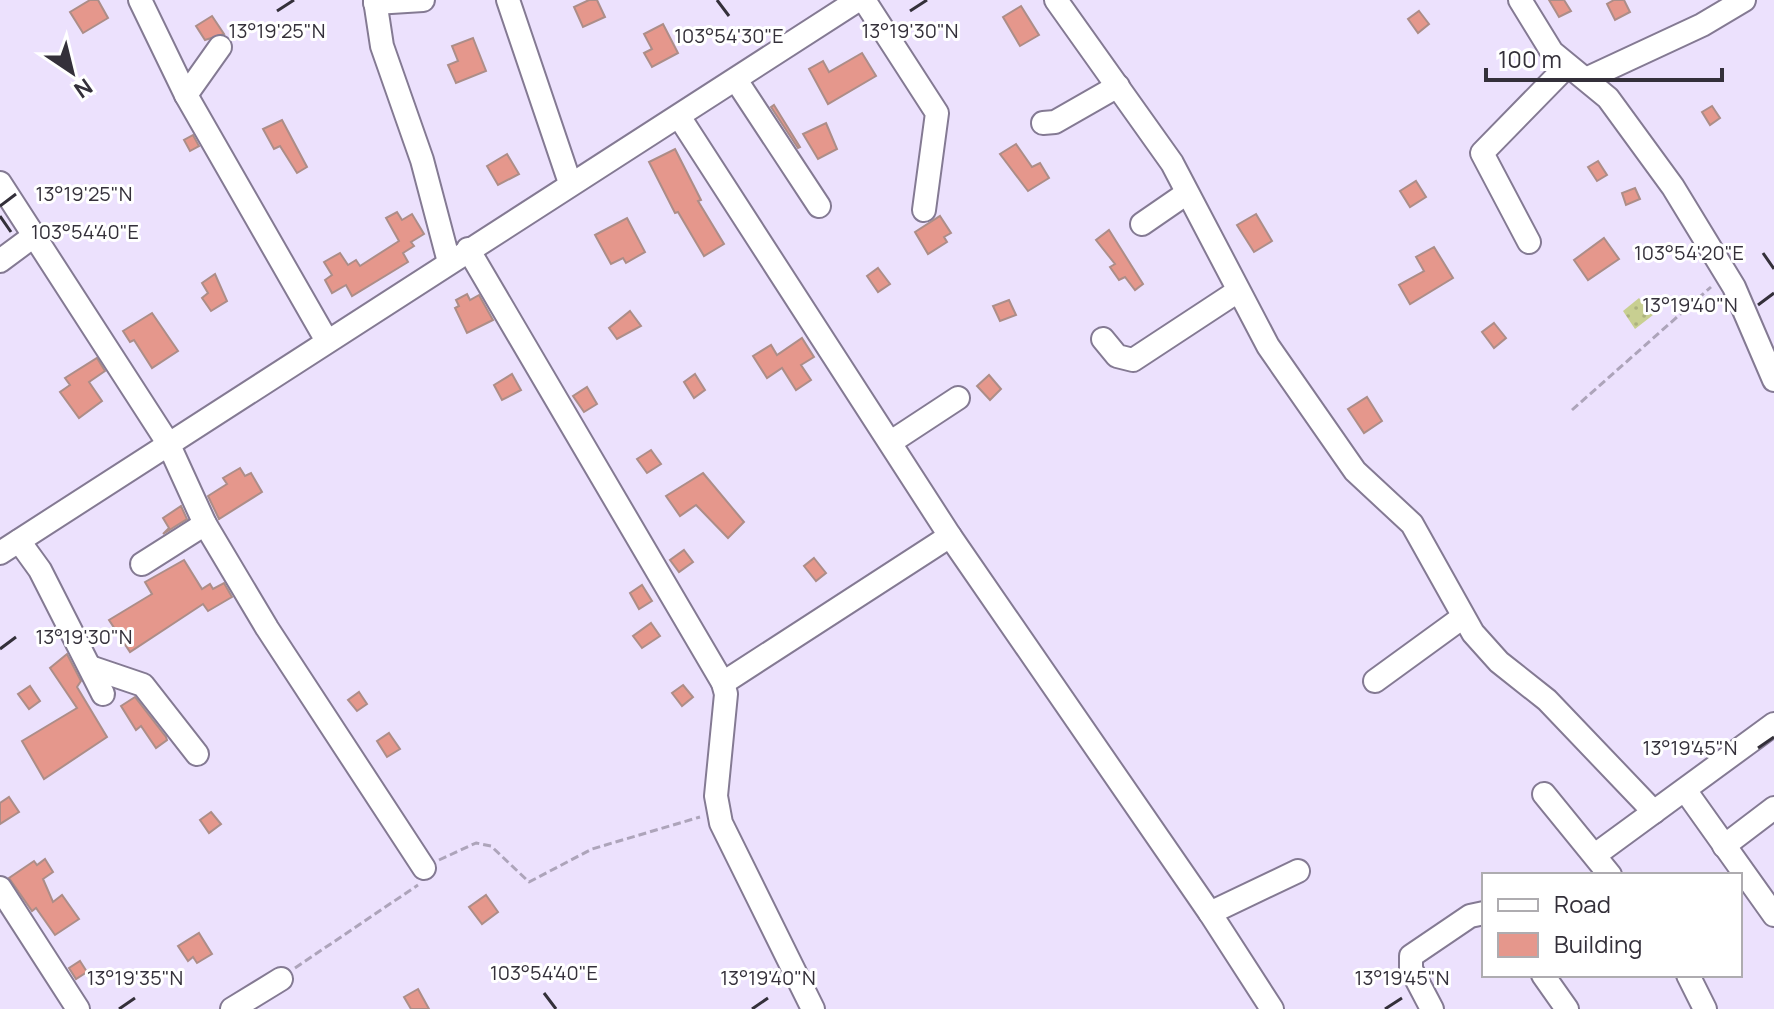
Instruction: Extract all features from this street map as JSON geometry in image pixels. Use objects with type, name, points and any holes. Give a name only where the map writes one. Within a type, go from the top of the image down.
[{"type":"street","points":[[140,0],[186,95],[327,341]]},
{"type":"street","points":[[423,0],[375,2],[382,46],[422,160],[449,262]]},
{"type":"street","points":[[508,0],[570,183]]},
{"type":"street","points":[[103,694],[40,570],[9,547],[570,183],[680,118],[861,0],[937,113],[924,210]]},
{"type":"street","points":[[1056,0],[1172,163],[1268,346],[1355,471],[1412,524],[1463,617],[1486,649],[1547,700],[1654,812]]},
{"type":"street","points":[[1520,0],[1552,52],[1566,67],[1588,78],[1608,98],[1673,187],[1726,274],[1774,380]]},
{"type":"street","points":[[1588,78],[1702,25],[1744,0]]},
{"type":"street","points":[[186,95],[220,47]]},
{"type":"street","points":[[1529,242],[1482,153],[1566,67]]},
{"type":"street","points":[[736,80],[819,206]]},
{"type":"street","points":[[1043,123],[1055,122],[1118,86]]},
{"type":"street","points":[[680,118],[950,536],[1210,913],[1272,1009]]},
{"type":"street","points":[[0,183],[168,443],[205,524],[267,628],[424,868]]},
{"type":"street","points":[[1142,224],[1187,193]]},
{"type":"street","points":[[0,261],[35,235]]},
{"type":"street","points":[[468,249],[723,683],[726,694],[716,796],[721,823],[813,1009]]},
{"type":"street","points":[[1103,339],[1117,356],[1133,360],[1238,291]]},
{"type":"street","points":[[891,442],[958,398]]},
{"type":"street","points":[[142,564],[205,524]]},
{"type":"street","points":[[723,683],[950,536]]},
{"type":"street","points":[[1375,681],[1463,617]]},
{"type":"street","points":[[90,667],[143,685],[197,754]]},
{"type":"street","points":[[1595,855],[1774,724]]},
{"type":"street","points":[[1685,790],[1774,915]]},
{"type":"street","points":[[1544,794],[1608,873]]},
{"type":"street","points":[[1724,846],[1774,808]]},
{"type":"street","points":[[1210,913],[1298,871]]},
{"type":"street","points":[[0,888],[78,1009]]},
{"type":"street","points":[[1432,1009],[1411,969],[1411,956],[1470,916],[1482,913]]},
{"type":"street","points":[[1544,977],[1567,1009]]},
{"type":"street","points":[[1689,977],[1705,1009]]},
{"type":"street","points":[[232,1009],[281,979]]},
{"type":"path","points":[[1572,410],[1726,274]]},
{"type":"path","points":[[281,979],[422,881],[424,868],[476,843],[491,846],[506,856],[529,882],[592,849],[719,811]]},
{"type":"green space","points":[[1639,298],[1653,315],[1635,329],[1623,311]]},
{"type":"building","points":[[90,0],[98,0],[108,18],[83,33],[70,12]]},
{"type":"building","points":[[597,0],[605,17],[583,27],[574,7]]},
{"type":"building","points":[[1549,0],[1564,0],[1571,11],[1559,17]]},
{"type":"building","points":[[1624,0],[1630,12],[1615,20],[1607,4]]},
{"type":"building","points":[[1021,6],[1039,35],[1020,46],[1003,17]]},
{"type":"building","points":[[1419,11],[1429,24],[1418,33],[1408,19]]},
{"type":"building","points":[[212,16],[224,34],[205,40],[196,26]]},
{"type":"building","points":[[663,24],[678,53],[652,67],[644,53],[652,49],[644,34]]},
{"type":"building","points":[[473,38],[486,71],[456,83],[448,65],[458,61],[452,46]]},
{"type":"building","points":[[862,53],[876,76],[828,104],[809,69],[823,61],[829,72]]},
{"type":"building","points":[[774,105],[800,147],[771,107]]},
{"type":"building","points":[[1712,106],[1720,118],[1710,125],[1702,112]]},
{"type":"building","points":[[282,120],[307,167],[297,173],[280,146],[274,149],[263,129]]},
{"type":"building","points":[[826,123],[837,149],[818,159],[803,134]]},
{"type":"building","points":[[193,135],[199,146],[190,151],[184,140]]},
{"type":"building","points":[[1016,144],[1032,167],[1040,163],[1049,178],[1028,191],[1000,154]]},
{"type":"building","points":[[675,149],[701,200],[698,201],[724,244],[704,256],[678,212],[675,213],[649,162]]},
{"type":"building","points":[[507,154],[519,174],[498,185],[487,166]]},
{"type":"building","points":[[1598,161],[1607,175],[1597,181],[1588,167]]},
{"type":"building","points":[[1416,181],[1426,197],[1410,207],[1400,191]]},
{"type":"building","points":[[1635,188],[1640,199],[1626,205],[1622,193]]},
{"type":"building","points":[[397,212],[402,220],[412,214],[424,234],[411,242],[414,246],[403,253],[408,262],[352,296],[346,285],[332,293],[325,280],[332,275],[324,262],[340,253],[348,265],[356,260],[360,266],[399,241],[386,218]]},
{"type":"building","points":[[1256,214],[1272,241],[1254,252],[1237,225]]},
{"type":"building","points":[[940,216],[951,233],[944,237],[947,242],[928,254],[915,232]]},
{"type":"building","points":[[627,218],[645,252],[626,263],[623,258],[611,264],[595,235]]},
{"type":"building","points":[[1109,230],[1143,284],[1135,290],[1125,277],[1119,280],[1110,267],[1115,264],[1096,240]]},
{"type":"building","points":[[1604,238],[1619,259],[1588,280],[1574,260]]},
{"type":"building","points":[[1434,247],[1453,278],[1410,304],[1399,285],[1424,271],[1416,257]]},
{"type":"building","points":[[878,268],[890,284],[878,292],[867,276]]},
{"type":"building","points":[[215,274],[227,301],[211,311],[202,298],[208,293],[202,283]]},
{"type":"building","points":[[467,294],[470,300],[479,295],[493,320],[467,333],[455,308],[459,306],[456,300]]},
{"type":"building","points":[[1009,300],[1016,315],[1000,321],[993,306]]},
{"type":"building","points":[[630,311],[641,326],[617,339],[609,328]]},
{"type":"building","points":[[152,313],[178,351],[152,368],[134,340],[130,342],[123,331]]},
{"type":"building","points":[[1494,323],[1506,338],[1494,348],[1482,332]]},
{"type":"building","points":[[802,338],[814,357],[801,365],[811,380],[796,390],[782,368],[767,378],[753,356],[771,345],[777,355]]},
{"type":"building","points":[[97,358],[105,371],[89,382],[102,401],[79,418],[60,392],[70,385],[65,378]]},
{"type":"building","points":[[512,374],[521,390],[502,400],[494,385]]},
{"type":"building","points":[[695,374],[705,390],[694,398],[684,382]]},
{"type":"building","points":[[989,375],[1001,389],[990,400],[977,386]]},
{"type":"building","points":[[587,387],[597,404],[584,412],[573,396]]},
{"type":"building","points":[[1367,397],[1382,421],[1364,433],[1348,409]]},
{"type":"building","points":[[651,450],[661,464],[647,473],[637,459]]},
{"type":"building","points":[[240,468],[245,476],[251,473],[262,492],[219,519],[208,496],[227,484],[223,478]]},
{"type":"building","points":[[703,473],[744,522],[728,538],[696,505],[680,516],[666,496]]},
{"type":"building","points":[[181,506],[187,519],[163,534],[169,528],[163,518]]},
{"type":"building","points":[[684,550],[693,562],[679,572],[670,560]]},
{"type":"building","points":[[814,558],[826,573],[816,581],[804,566]]},
{"type":"building","points":[[184,560],[202,589],[210,584],[213,589],[224,583],[232,597],[208,611],[203,604],[130,652],[109,620],[152,594],[145,582]]},
{"type":"building","points":[[642,585],[652,601],[639,609],[630,593]]},
{"type":"building","points":[[651,623],[660,636],[642,648],[633,636]]},
{"type":"building","points":[[67,654],[81,681],[77,687],[107,737],[44,779],[22,741],[77,708],[50,668]]},
{"type":"building","points":[[683,685],[693,697],[682,706],[672,693]]},
{"type":"building","points":[[30,686],[40,701],[29,709],[18,694]]},
{"type":"building","points":[[359,692],[367,704],[357,711],[348,700]]},
{"type":"building","points":[[135,697],[166,737],[167,740],[156,748],[141,726],[136,730],[121,706]]},
{"type":"building","points":[[389,733],[400,749],[387,757],[377,741]]},
{"type":"building","points":[[9,797],[19,812],[0,824],[0,803]]},
{"type":"building","points":[[211,812],[221,824],[209,833],[200,820]]},
{"type":"building","points":[[45,859],[53,872],[43,879],[53,902],[62,895],[79,919],[55,935],[36,908],[32,911],[9,878],[34,861],[37,865]]},
{"type":"building","points":[[486,895],[498,912],[482,924],[469,907]]},
{"type":"building","points":[[199,933],[212,954],[197,963],[193,957],[188,961],[178,946]]},
{"type":"building","points":[[80,961],[87,972],[76,979],[69,968]]},
{"type":"building","points":[[418,989],[429,1009],[411,1009],[404,997]]}]
